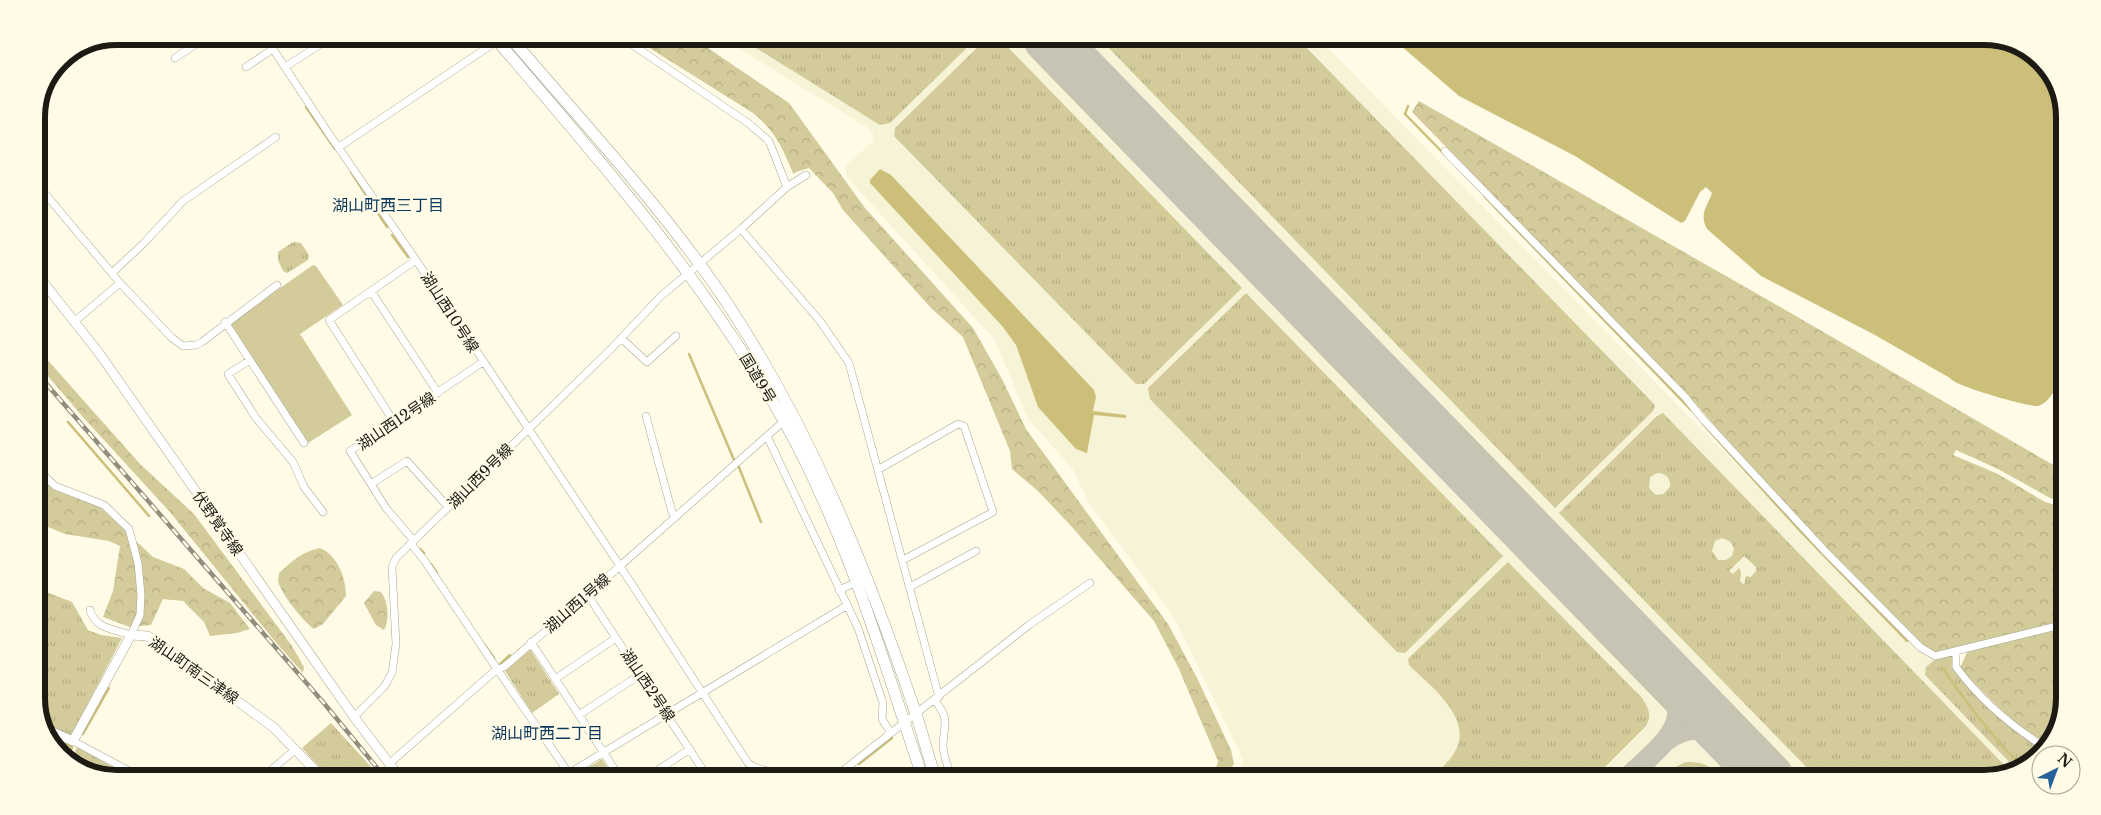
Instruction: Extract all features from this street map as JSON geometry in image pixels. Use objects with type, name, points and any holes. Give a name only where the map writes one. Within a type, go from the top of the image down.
[{"type":"highway","name":"国道9号","points":[[501,45],[619,185],[689,274],[732,334],[784,421],[821,497],[857,582],[920,770]]},
{"type":"highway","name":"国道9号","points":[[517,45],[634,183],[699,265],[729,306],[768,371],[812,451],[849,531],[916,714],[933,770]]},
{"type":"main road","name":"伏野覚寺線","points":[[45,284],[99,353],[354,717],[395,770]]},
{"type":"main road","name":"湖山町南三津線","points":[[73,741],[131,634],[148,636],[273,727],[315,770]]},
{"type":"main road","points":[[53,731],[73,741]]},
{"type":"street","points":[[175,58],[194,45]]},
{"type":"street","points":[[270,45],[416,260]]},
{"type":"street","points":[[285,67],[319,45]]},
{"type":"street","points":[[339,147],[487,45]]},
{"type":"street","points":[[633,45],[748,123],[769,141],[787,187]]},
{"type":"street","points":[[246,67],[273,49]]},
{"type":"street","points":[[113,272],[143,244],[183,201],[276,137]]},
{"type":"street","points":[[1445,151],[1686,398],[1701,418],[1920,647],[1935,656],[2056,626]]},
{"type":"street","name":"湖山西9号線","points":[[354,717],[384,687],[392,673],[396,644],[392,567],[396,558],[621,338],[661,296],[689,274],[787,187],[806,175]]},
{"type":"street","points":[[45,193],[113,272],[120,283],[172,338],[183,346],[196,345],[202,342],[225,322],[277,285]]},
{"type":"street","points":[[741,229],[830,334],[849,362],[903,560],[937,699],[944,712],[946,724],[943,747],[949,770]]},
{"type":"street","name":"湖山西10号線","points":[[394,422],[329,320],[416,260],[620,566]]},
{"type":"street","points":[[75,322],[120,283]]},
{"type":"street","points":[[371,291],[438,392]]},
{"type":"street","points":[[225,322],[304,442]]},
{"type":"street","points":[[621,338],[647,362],[676,336]]},
{"type":"street","points":[[250,360],[228,374],[256,418],[293,462],[304,487],[323,512]]},
{"type":"street","name":"湖山西12号線","points":[[483,362],[350,451],[386,508],[412,542],[497,669]]},
{"type":"street","points":[[646,416],[665,488],[675,517]]},
{"type":"street","points":[[620,566],[784,421]]},
{"type":"street","points":[[879,469],[958,424],[964,426],[993,512],[903,560]]},
{"type":"street","points":[[767,436],[858,628],[883,703],[882,719],[891,733]]},
{"type":"street","points":[[371,484],[407,461],[448,507]]},
{"type":"street","points":[[45,477],[55,486],[104,505],[129,529],[138,563],[141,595],[140,615],[131,634],[99,624],[93,620],[90,610]]},
{"type":"street","points":[[910,587],[976,551]]},
{"type":"street","name":"湖山西1号線","points":[[390,762],[497,669],[504,667],[620,566],[748,763],[756,768],[768,770]]},
{"type":"street","points":[[839,590],[857,582]]},
{"type":"street","points":[[844,770],[904,722],[937,699],[1029,625],[1090,583]]},
{"type":"street","name":"湖山西2号線","points":[[587,594],[703,770]]},
{"type":"street","points":[[576,770],[846,606]]},
{"type":"street","points":[[555,679],[616,638]]},
{"type":"street","points":[[531,642],[615,770]]},
{"type":"street","points":[[1956,651],[1956,667],[1969,683],[2017,730],[2039,744]]},
{"type":"street","points":[[497,669],[565,770]]},
{"type":"street","points":[[579,714],[641,674]]},
{"type":"street","points":[[73,741],[127,770]]},
{"type":"street","points":[[271,770],[296,749]]},
{"type":"street","points":[[664,770],[690,749]]},
{"type":"shaded area","points":[[733,45],[1325,45],[1914,646],[1951,654],[1955,657],[1958,672],[2039,745],[2031,745],[2031,752],[2016,763],[2002,768],[1984,770],[1239,770],[1243,762],[1242,757],[1175,619],[1089,503],[1072,468],[1028,419],[995,340],[846,176],[846,166],[873,141],[873,133],[868,128]]},
{"type":"shaded area","points":[[1400,45],[1984,45],[1998,46],[2016,52],[2035,66],[2041,73],[2055,103],[2056,389],[2046,402],[2037,406],[1991,395],[1954,382],[1875,335],[1761,276],[1707,229],[1704,215],[1712,193],[1706,187],[1700,192],[1685,221],[1681,223],[1575,156],[1459,96]]},
{"type":"shaded area","points":[[880,169],[891,175],[1094,390],[1096,397],[1093,411],[1126,415],[1126,418],[1094,415],[1087,453],[1076,449],[1038,407],[1016,345],[1003,327],[870,183],[870,180]]},
{"type":"green space","points":[[645,45],[703,45],[789,103],[865,208],[973,328],[1002,379],[1026,429],[1168,624],[1197,678],[1231,750],[1234,764],[1230,770],[1214,770],[1218,761],[1179,669],[1154,621],[1072,527],[1038,491],[1012,469],[1010,451],[963,337],[931,308],[843,210],[833,193],[809,168],[793,173],[777,140],[767,126],[753,113]]},
{"type":"green space","points":[[751,45],[970,45],[890,123],[880,125]]},
{"type":"green space","points":[[980,45],[1006,45],[1242,288],[1144,384],[1136,384],[894,136],[895,128]]},
{"type":"green space","points":[[1106,45],[1304,45],[1655,405],[1653,411],[1555,508]]},
{"type":"green space","points":[[1419,101],[2056,467],[2056,500],[1998,469],[1956,450],[1953,455],[1998,474],[2045,502],[2056,505],[2056,624],[1938,653],[1930,650],[1913,638],[1781,500],[1690,397],[1412,112]]},
{"type":"green space","points":[[293,242],[301,243],[309,255],[308,260],[287,273],[283,271],[278,260],[278,252]]},
{"type":"green space","points":[[313,265],[316,266],[343,305],[300,334],[352,415],[308,443],[230,323]]},
{"type":"green space","points":[[1246,293],[1503,556],[1405,653],[1397,652],[1150,399],[1148,388]]},
{"type":"green space","points":[[45,357],[140,464],[194,514],[292,646],[304,667],[303,673],[169,511],[45,373]]},
{"type":"green space","points":[[1663,413],[2006,767],[1984,770],[1809,770],[1559,513],[1657,416]],"holes":[[[1657,473],[1663,474],[1670,481],[1670,487],[1663,494],[1656,495],[1649,488],[1650,477]],[[1722,538],[1731,542],[1734,549],[1732,556],[1726,560],[1718,560],[1712,551],[1715,541]],[[1744,556],[1756,567],[1756,571],[1751,577],[1746,576],[1744,585],[1740,581],[1741,571],[1739,568],[1733,574],[1729,571]]]},
{"type":"green space","points":[[45,481],[57,491],[99,506],[153,557],[184,569],[203,588],[230,603],[250,629],[237,633],[210,636],[204,622],[183,601],[163,599],[151,625],[130,627],[103,617],[113,591],[120,546],[109,541],[65,534],[45,526]]},
{"type":"green space","points":[[320,548],[332,556],[340,568],[346,596],[323,624],[314,629],[288,600],[278,580],[279,573],[293,561],[303,554]]},
{"type":"green space","points":[[1508,562],[1642,698],[1648,709],[1649,719],[1646,726],[1602,770],[1439,770],[1453,755],[1459,742],[1459,729],[1448,705],[1409,665],[1408,659]]},
{"type":"green space","points":[[374,591],[381,592],[387,605],[388,616],[384,630],[376,625],[364,603]]},
{"type":"green space","points":[[45,592],[72,602],[88,630],[101,635],[122,638],[71,736],[51,726],[46,712]]},
{"type":"green space","points":[[2056,628],[2055,712],[2041,742],[2011,718],[1960,668],[1968,650]]},
{"type":"green space","points":[[530,649],[559,694],[532,713],[505,671]]},
{"type":"green space","points":[[1951,655],[1954,658],[1954,667],[1984,700],[2017,731],[2037,745],[2031,745],[2031,752],[2012,765],[1925,675],[1926,667],[1937,658]]},
{"type":"green space","points":[[331,723],[373,769],[322,770],[302,748]]},
{"type":"green space","points":[[77,747],[119,770],[94,766],[85,763],[73,755]]},
{"type":"green space","points":[[602,759],[609,770],[584,770]]},
{"type":"green space","points":[[1686,762],[1706,765],[1713,770],[1672,770]]},
{"type":"waterway","points":[[1408,106],[1405,114],[1445,155]]},
{"type":"waterway","points":[[306,107],[335,149]]},
{"type":"waterway","points":[[351,172],[387,227]]},
{"type":"waterway","points":[[1485,197],[1691,410]]},
{"type":"waterway","points":[[392,235],[408,257]]},
{"type":"waterway","points":[[689,354],[734,460]]},
{"type":"waterway","points":[[68,422],[149,516]]},
{"type":"waterway","points":[[1703,424],[1803,534],[1907,641]]},
{"type":"waterway","points":[[738,465],[761,522]]},
{"type":"waterway","points":[[420,549],[424,553]]},
{"type":"waterway","points":[[431,564],[437,573]]},
{"type":"waterway","points":[[484,644],[494,658]]},
{"type":"waterway","points":[[500,664],[510,655]]},
{"type":"waterway","points":[[1942,667],[1980,719],[2017,762]]},
{"type":"waterway","points":[[83,734],[109,688]]},
{"type":"waterway","points":[[859,764],[892,738]]},
{"type":"waterway","points":[[59,741],[72,747],[70,752]]},
{"type":"taxiway","points":[[1635,770],[1665,741],[1678,716],[1677,702],[1671,685],[1659,667]]},
{"type":"taxiway","points":[[1665,741],[1683,731],[1700,729],[1718,734],[1735,744]]},
{"type":"runway","points":[[1056,45],[1760,770]]},
{"type":"railway","points":[[45,382],[323,702],[379,770]]},
{"type":"district","name":"湖山町西三丁目","points":[[388,205]]},
{"type":"district","name":"湖山町西二丁目","points":[[547,733]]}]
